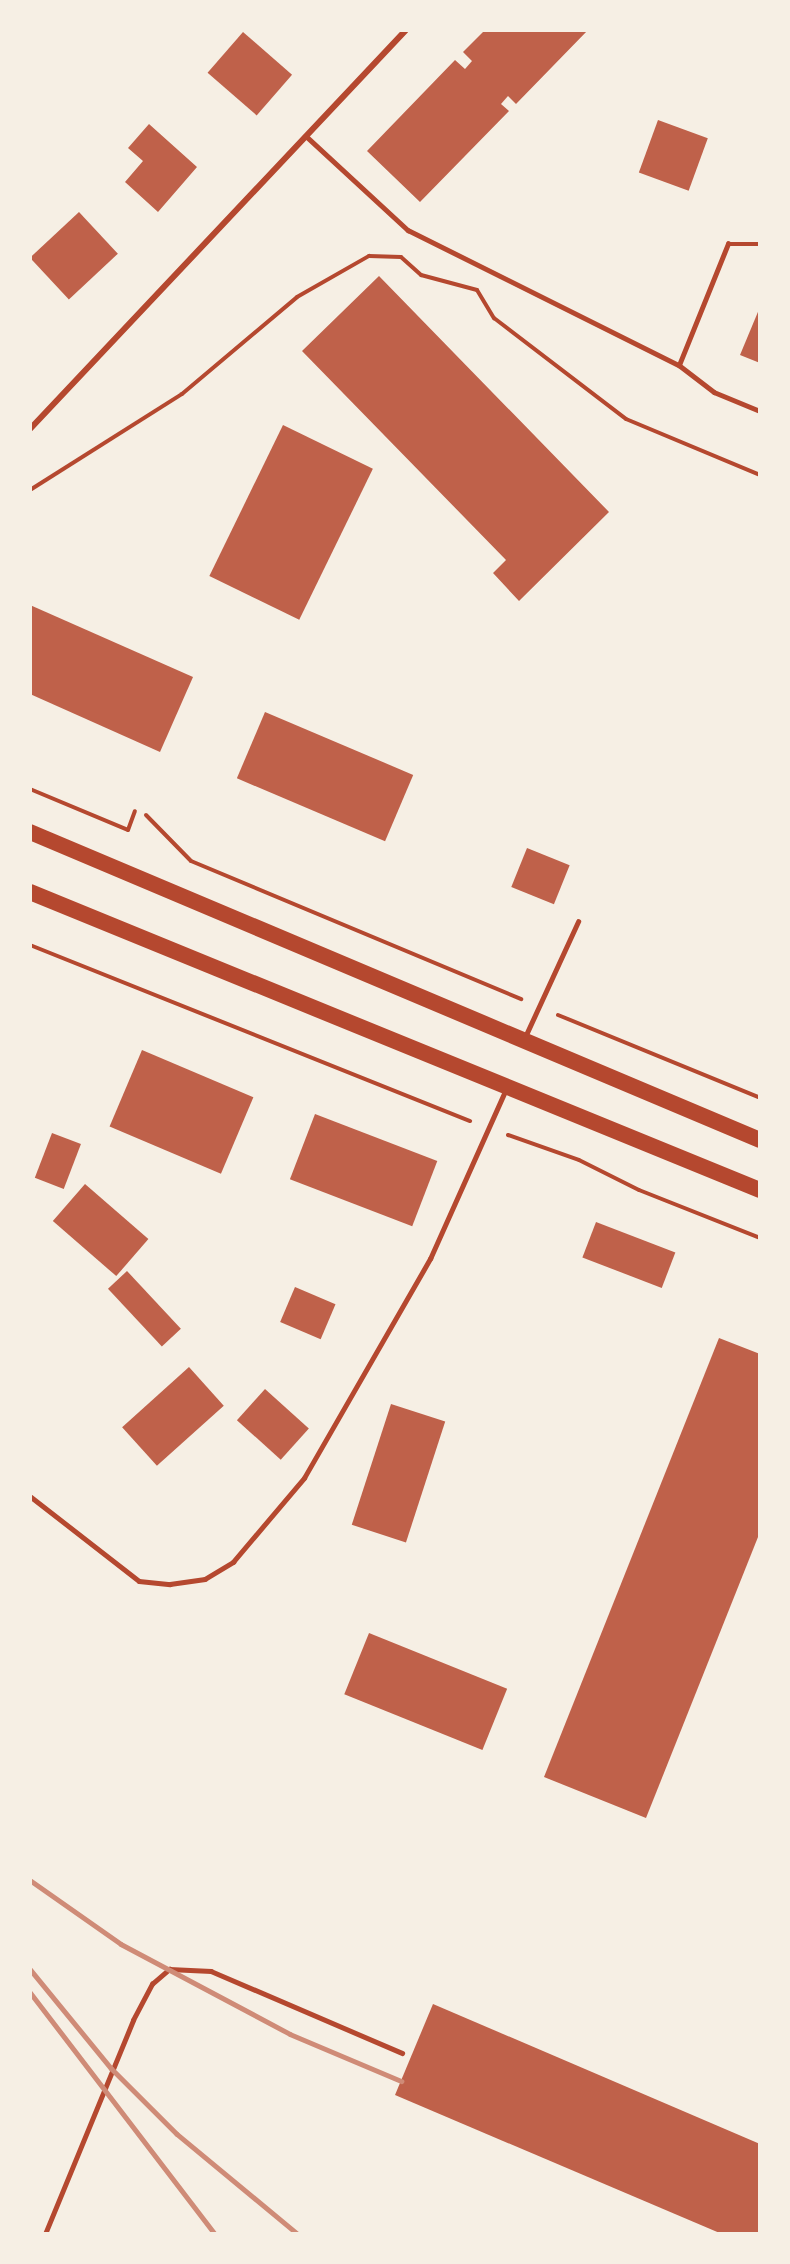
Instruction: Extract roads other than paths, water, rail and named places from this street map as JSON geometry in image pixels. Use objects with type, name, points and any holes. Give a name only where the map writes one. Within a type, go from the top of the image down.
[{"type":"highway","points":[[30,832],[760,1140]]},
{"type":"highway","points":[[30,892],[760,1190]]},
{"type":"street","points":[[30,429],[406,30]]},
{"type":"lane","points":[[306,136],[408,230],[679,365],[714,392],[760,411]]},
{"type":"lane","points":[[679,365],[728,244],[760,244]]},
{"type":"lane","points":[[524,1041],[578,922]]},
{"type":"lane","points":[[30,1496],[139,1581],[170,1584],[205,1579],[233,1562],[304,1478],[430,1259],[507,1087]]},
{"type":"lane","points":[[45,2234],[133,2020],[152,1984],[169,1969],[211,1971],[402,2053]]},
{"type":"railway","points":[[30,1880],[121,1944],[290,2034],[401,2081]]},
{"type":"railway","points":[[30,1969],[111,2068],[177,2134],[298,2234]]},
{"type":"railway","points":[[30,1992],[215,2234]]}]
